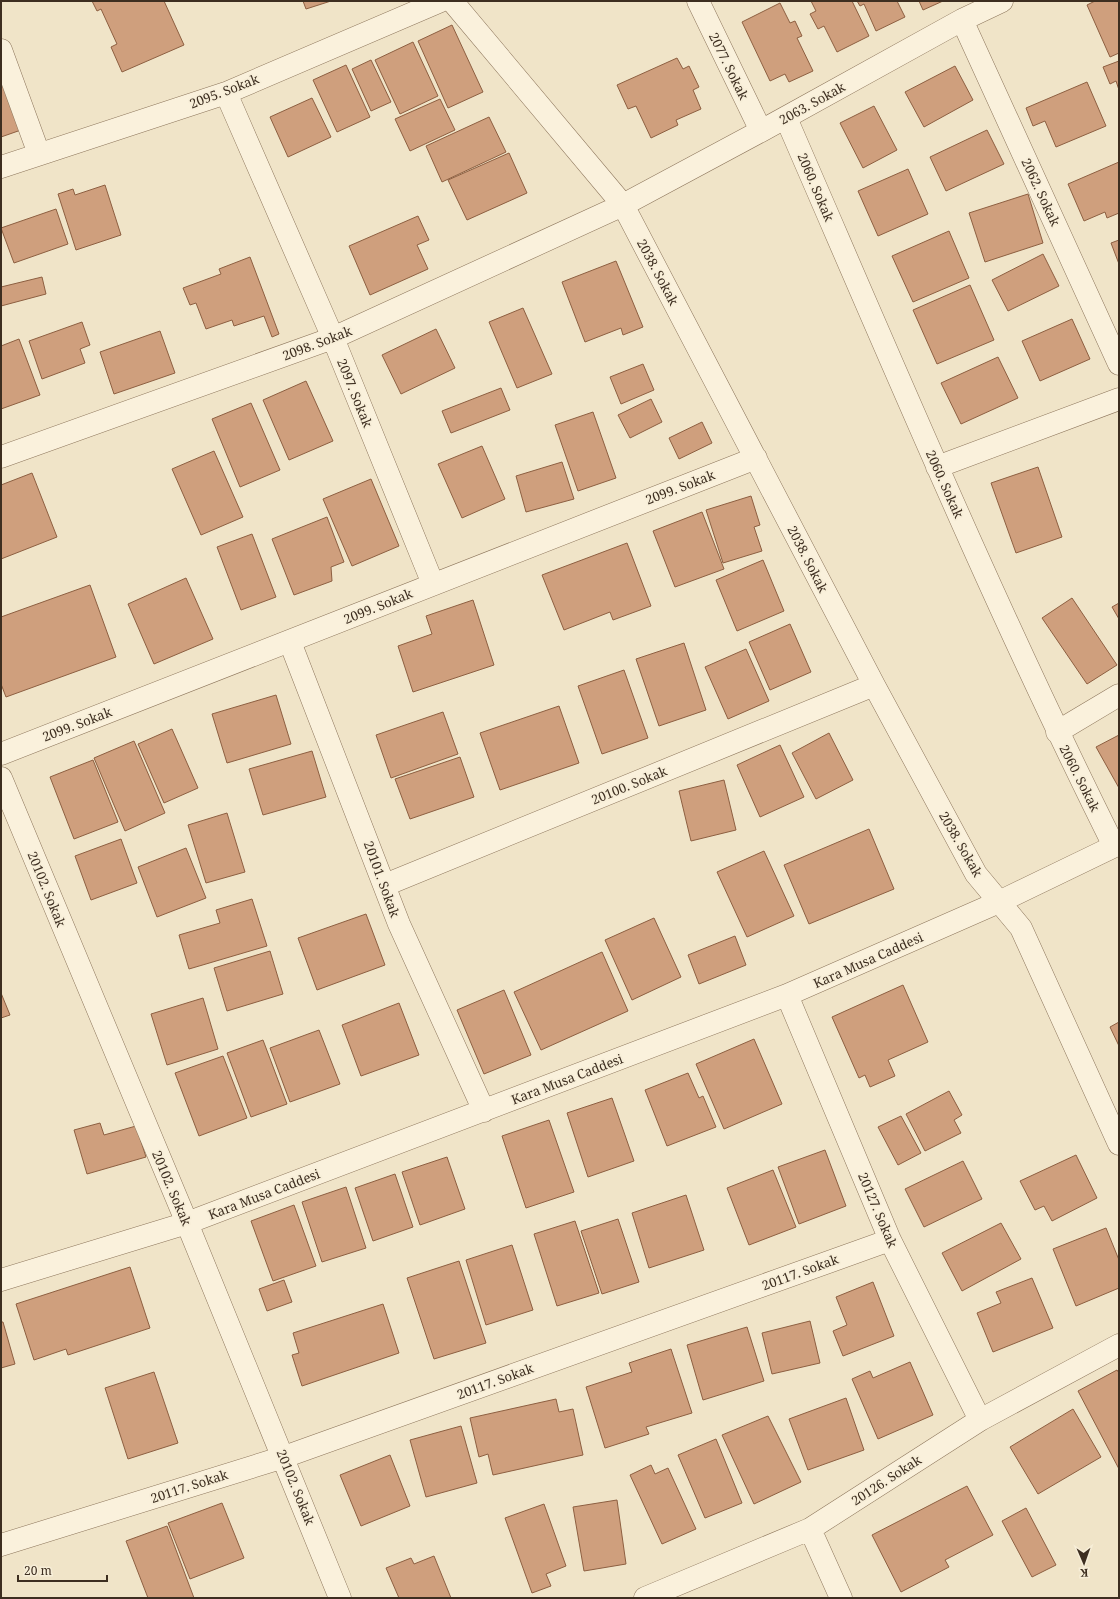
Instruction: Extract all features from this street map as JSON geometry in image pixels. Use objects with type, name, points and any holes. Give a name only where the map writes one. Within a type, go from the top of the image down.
[{"type":"street","name":"2095. Sokak","points":[[1,167],[226,93],[441,1]]},
{"type":"street","name":"2038. Sokak","points":[[452,1],[623,204],[874,685],[976,874],[1021,928],[1119,1144]]},
{"type":"street","name":"2077. Sokak","points":[[698,1],[761,131]]},
{"type":"street","name":"2063. Sokak","points":[[623,204],[786,118],[962,20],[1002,1]]},
{"type":"street","name":"2062. Sokak","points":[[962,20],[1119,364]]},
{"type":"street","points":[[1,50],[39,154]]},
{"type":"street","name":"2097. Sokak","points":[[226,93],[333,338],[433,584]]},
{"type":"street","name":"2060. Sokak","points":[[786,118],[937,467],[1057,732],[1117,845]]},
{"type":"street","name":"2098. Sokak","points":[[1,457],[333,338],[623,204]]},
{"type":"street","points":[[937,467],[1119,399]]},
{"type":"street","name":"2099. Sokak","points":[[1,754],[290,642],[433,584],[756,458]]},
{"type":"street","name":"20101. Sokak","points":[[290,642],[399,924],[484,1111]]},
{"type":"street","name":"20100. Sokak","points":[[385,885],[874,685]]},
{"type":"street","points":[[1057,732],[1119,695]]},
{"type":"street","name":"20102. Sokak","points":[[1,778],[284,1456],[340,1598]]},
{"type":"street","name":"Kara Musa Caddesi","points":[[1,1280],[187,1223],[787,995],[999,902],[1117,845]]},
{"type":"street","name":"20127. Sokak","points":[[787,995],[890,1240],[980,1420]]},
{"type":"street","name":"20117. Sokak","points":[[1,1545],[284,1456],[890,1240]]},
{"type":"street","name":"20126. Sokak","points":[[645,1598],[810,1529],[980,1420],[1119,1346]]},
{"type":"street","points":[[810,1529],[841,1598]]},
{"type":"building","points":[[92,1],[164,1],[184,45],[122,72],[111,47],[117,44],[101,9],[97,11]]},
{"type":"building","points":[[303,1],[331,1],[306,9]]},
{"type":"building","points":[[811,1],[852,1],[869,36],[837,52],[824,26],[818,29],[810,14],[816,11]]},
{"type":"building","points":[[857,1],[897,1],[905,17],[876,31],[864,4],[860,6]]},
{"type":"building","points":[[919,1],[943,1],[923,10]]},
{"type":"building","points":[[1095,1],[1119,1],[1119,53],[1110,57],[1087,5]]},
{"type":"building","points":[[780,3],[790,23],[795,21],[802,36],[797,38],[813,71],[789,82],[785,74],[770,81],[742,22]]},
{"type":"building","points":[[452,25],[483,92],[448,108],[418,41]]},
{"type":"building","points":[[413,42],[438,96],[400,114],[375,60]]},
{"type":"building","points":[[677,58],[683,69],[689,66],[699,87],[693,90],[701,109],[676,120],[678,125],[651,138],[636,106],[628,109],[617,85]]},
{"type":"building","points":[[371,60],[391,102],[371,111],[352,69]]},
{"type":"building","points":[[1119,61],[1119,90],[1116,81],[1110,84],[1103,67]]},
{"type":"building","points":[[346,65],[370,117],[337,132],[313,80]]},
{"type":"building","points":[[955,66],[973,100],[924,127],[905,92]]},
{"type":"building","points":[[1,76],[21,130],[1,137]]},
{"type":"building","points":[[1087,82],[1106,126],[1056,147],[1045,121],[1033,126],[1026,108]]},
{"type":"building","points":[[312,98],[331,137],[288,157],[270,117]]},
{"type":"building","points":[[440,99],[455,130],[410,151],[395,119]]},
{"type":"building","points":[[874,106],[897,150],[863,168],[840,123]]},
{"type":"building","points":[[489,117],[506,152],[442,182],[426,146]]},
{"type":"building","points":[[987,130],[1004,164],[946,191],[930,157]]},
{"type":"building","points":[[509,153],[527,193],[467,220],[448,180]]},
{"type":"building","points":[[1119,162],[1119,213],[1107,218],[1105,212],[1084,221],[1068,184]]},
{"type":"building","points":[[908,169],[928,214],[878,236],[858,191]]},
{"type":"building","points":[[105,185],[121,235],[76,250],[58,194],[73,189],[75,195]]},
{"type":"building","points":[[1028,194],[1043,243],[985,262],[969,213]]},
{"type":"building","points":[[56,209],[68,244],[14,263],[1,228]]},
{"type":"building","points":[[418,216],[429,240],[417,245],[428,269],[370,295],[349,246]]},
{"type":"building","points":[[949,231],[969,278],[913,302],[892,256]]},
{"type":"building","points":[[1119,240],[1119,264],[1111,243]]},
{"type":"building","points":[[1043,254],[1059,286],[1008,311],[992,280]]},
{"type":"building","points":[[250,257],[279,334],[272,337],[264,316],[234,326],[232,320],[206,329],[196,303],[190,305],[183,288],[221,274],[219,269]]},
{"type":"building","points":[[616,261],[643,327],[623,335],[621,328],[585,342],[562,282]]},
{"type":"building","points":[[42,277],[46,294],[1,306],[1,287]]},
{"type":"building","points":[[970,285],[994,340],[937,364],[913,310]]},
{"type":"building","points":[[523,308],[552,374],[517,388],[489,322]]},
{"type":"building","points":[[1072,319],[1090,359],[1040,381],[1022,341]]},
{"type":"building","points":[[82,322],[90,345],[80,349],[85,363],[42,379],[29,341]]},
{"type":"building","points":[[436,329],[455,368],[401,394],[382,355]]},
{"type":"building","points":[[160,331],[175,373],[114,394],[100,352]]},
{"type":"building","points":[[19,339],[40,395],[1,409],[1,346]]},
{"type":"building","points":[[998,357],[1018,398],[961,424],[941,383]]},
{"type":"building","points":[[643,364],[654,390],[621,404],[610,377]]},
{"type":"building","points":[[306,381],[333,441],[289,460],[263,400]]},
{"type":"building","points":[[501,388],[510,410],[451,433],[442,411]]},
{"type":"building","points":[[651,399],[662,422],[630,438],[618,415]]},
{"type":"building","points":[[251,403],[280,470],[240,487],[212,419]]},
{"type":"building","points":[[593,412],[616,478],[578,491],[555,425]]},
{"type":"building","points":[[702,422],[712,443],[679,459],[669,438]]},
{"type":"building","points":[[482,446],[505,499],[462,518],[438,464]]},
{"type":"building","points":[[214,451],[243,517],[201,535],[172,469]]},
{"type":"building","points":[[562,462],[574,499],[526,512],[516,476]]},
{"type":"building","points":[[1038,467],[1062,537],[1016,553],[991,483]]},
{"type":"building","points":[[32,473],[57,537],[1,559],[1,485]]},
{"type":"building","points":[[371,479],[399,546],[352,566],[323,499]]},
{"type":"building","points":[[751,496],[760,525],[754,527],[762,551],[723,563],[706,510]]},
{"type":"building","points":[[702,512],[724,569],[675,587],[653,531]]},
{"type":"building","points":[[327,517],[344,562],[331,567],[332,581],[294,595],[272,539]]},
{"type":"building","points":[[252,534],[276,597],[241,610],[217,547]]},
{"type":"building","points":[[627,543],[651,606],[613,620],[610,612],[564,630],[542,575]]},
{"type":"building","points":[[763,560],[784,611],[737,631],[716,580]]},
{"type":"building","points":[[186,578],[213,639],[154,664],[128,604]]},
{"type":"building","points":[[90,585],[116,657],[6,697],[1,684],[1,617]]},
{"type":"building","points":[[1072,598],[1117,665],[1087,684],[1042,618]]},
{"type":"building","points":[[473,600],[494,665],[413,692],[398,646],[432,634],[426,616]]},
{"type":"building","points":[[1119,603],[1119,619],[1112,607]]},
{"type":"building","points":[[790,624],[811,672],[770,690],[749,642]]},
{"type":"building","points":[[684,643],[706,710],[659,726],[636,659]]},
{"type":"building","points":[[746,649],[769,701],[728,719],[705,667]]},
{"type":"building","points":[[624,670],[648,738],[602,754],[578,686]]},
{"type":"building","points":[[276,695],[291,744],[227,763],[212,714]]},
{"type":"building","points":[[559,706],[579,763],[500,790],[480,733]]},
{"type":"building","points":[[443,712],[458,754],[391,778],[376,735]]},
{"type":"building","points":[[172,729],[198,788],[164,803],[138,744]]},
{"type":"building","points":[[829,733],[853,780],[816,799],[792,753]]},
{"type":"building","points":[[1119,735],[1119,788],[1096,747]]},
{"type":"building","points":[[134,741],[165,813],[125,831],[94,758]]},
{"type":"building","points":[[780,745],[804,797],[760,817],[737,765]]},
{"type":"building","points":[[312,751],[326,797],[263,815],[249,769]]},
{"type":"building","points":[[460,757],[474,797],[410,819],[395,779]]},
{"type":"building","points":[[93,760],[118,822],[74,839],[50,777]]},
{"type":"building","points":[[724,780],[736,830],[691,841],[679,791]]},
{"type":"building","points":[[227,813],[245,872],[206,883],[188,825]]},
{"type":"building","points":[[869,829],[894,889],[809,924],[784,865]]},
{"type":"building","points":[[121,839],[137,883],[91,900],[75,856]]},
{"type":"building","points":[[186,848],[206,898],[157,917],[138,867]]},
{"type":"building","points":[[764,851],[794,916],[747,937],[717,872]]},
{"type":"building","points":[[252,899],[267,946],[189,969],[179,935],[220,923],[216,910]]},
{"type":"building","points":[[366,914],[385,965],[317,990],[298,938]]},
{"type":"building","points":[[654,918],[681,977],[632,1000],[605,940]]},
{"type":"building","points":[[735,936],[746,965],[699,984],[688,955]]},
{"type":"building","points":[[270,951],[283,994],[227,1011],[214,968]]},
{"type":"building","points":[[602,952],[628,1011],[541,1050],[514,992]]},
{"type":"building","points":[[903,985],[928,1042],[888,1060],[895,1076],[870,1087],[865,1075],[859,1078],[832,1017]]},
{"type":"building","points":[[504,990],[531,1055],[484,1074],[457,1010]]},
{"type":"building","points":[[1,993],[10,1015],[1,1018]]},
{"type":"building","points":[[203,998],[218,1049],[167,1065],[151,1014]]},
{"type":"building","points":[[399,1003],[419,1055],[361,1076],[342,1025]]},
{"type":"building","points":[[1119,1022],[1119,1046],[1110,1027]]},
{"type":"building","points":[[319,1030],[340,1084],[290,1102],[270,1048]]},
{"type":"building","points":[[754,1039],[782,1104],[724,1129],[696,1064]]},
{"type":"building","points":[[263,1040],[287,1104],[251,1117],[227,1053]]},
{"type":"building","points":[[223,1056],[247,1118],[199,1136],[175,1073]]},
{"type":"building","points":[[688,1073],[699,1098],[703,1096],[716,1127],[667,1146],[645,1090]]},
{"type":"building","points":[[949,1091],[962,1115],[954,1120],[961,1133],[925,1151],[906,1114]]},
{"type":"building","points":[[612,1098],[634,1161],[588,1177],[567,1113]]},
{"type":"building","points":[[901,1116],[921,1153],[898,1165],[878,1127]]},
{"type":"building","points":[[549,1120],[574,1192],[526,1208],[502,1136]]},
{"type":"building","points":[[100,1123],[104,1135],[136,1126],[146,1157],[87,1174],[74,1130]]},
{"type":"building","points":[[825,1150],[846,1206],[799,1224],[778,1167]]},
{"type":"building","points":[[1076,1155],[1097,1198],[1052,1221],[1044,1206],[1035,1210],[1020,1181]]},
{"type":"building","points":[[447,1157],[465,1209],[420,1225],[402,1172]]},
{"type":"building","points":[[963,1161],[982,1199],[924,1227],[905,1189]]},
{"type":"building","points":[[773,1170],[796,1227],[749,1245],[727,1188]]},
{"type":"building","points":[[395,1174],[413,1227],[373,1241],[355,1188]]},
{"type":"building","points":[[346,1187],[366,1248],[322,1262],[302,1202]]},
{"type":"building","points":[[686,1195],[704,1250],[649,1268],[632,1213]]},
{"type":"building","points":[[294,1205],[316,1266],[273,1281],[251,1221]]},
{"type":"building","points":[[618,1219],[639,1282],[602,1294],[581,1231]]},
{"type":"building","points":[[575,1221],[599,1293],[557,1306],[534,1234]]},
{"type":"building","points":[[1001,1223],[1021,1259],[962,1291],[942,1253]]},
{"type":"building","points":[[1106,1228],[1119,1260],[1119,1288],[1076,1306],[1053,1249]]},
{"type":"building","points":[[512,1245],[533,1310],[486,1325],[466,1260]]},
{"type":"building","points":[[459,1261],[486,1343],[434,1359],[407,1278]]},
{"type":"building","points":[[130,1267],[150,1328],[68,1355],[66,1349],[34,1360],[16,1304]]},
{"type":"building","points":[[1032,1278],[1053,1328],[993,1352],[977,1313],[1001,1303],[996,1292]]},
{"type":"building","points":[[284,1280],[292,1302],[267,1311],[259,1289]]},
{"type":"building","points":[[873,1282],[894,1336],[843,1356],[833,1331],[847,1325],[836,1297]]},
{"type":"building","points":[[383,1304],[399,1353],[302,1386],[292,1355],[299,1353],[293,1333]]},
{"type":"building","points":[[810,1321],[820,1363],[772,1374],[762,1333]]},
{"type":"building","points":[[1,1322],[3,1322],[15,1364],[1,1368]]},
{"type":"building","points":[[747,1327],[764,1381],[703,1400],[687,1345]]},
{"type":"building","points":[[671,1349],[692,1413],[646,1427],[649,1434],[605,1448],[586,1387],[632,1372],[629,1363]]},
{"type":"building","points":[[910,1362],[933,1415],[878,1439],[852,1379],[870,1371],[873,1378]]},
{"type":"building","points":[[1117,1370],[1119,1373],[1119,1469],[1078,1391]]},
{"type":"building","points":[[154,1372],[178,1443],[128,1459],[105,1388]]},
{"type":"building","points":[[846,1398],[864,1450],[808,1470],[789,1419]]},
{"type":"building","points":[[556,1399],[559,1412],[573,1409],[583,1455],[493,1475],[488,1454],[479,1457],[470,1418]]},
{"type":"building","points":[[1073,1409],[1101,1457],[1038,1494],[1010,1447]]},
{"type":"building","points":[[768,1416],[801,1482],[754,1504],[722,1435]]},
{"type":"building","points":[[461,1426],[477,1483],[426,1497],[410,1440]]},
{"type":"building","points":[[716,1439],[742,1503],[705,1518],[678,1455]]},
{"type":"building","points":[[390,1455],[410,1506],[361,1526],[340,1475]]},
{"type":"building","points":[[651,1465],[655,1474],[668,1468],[696,1529],[662,1544],[630,1475]]},
{"type":"building","points":[[967,1486],[993,1535],[945,1560],[949,1567],[901,1592],[872,1535]]},
{"type":"building","points":[[617,1500],[626,1564],[584,1571],[573,1507]]},
{"type":"building","points":[[222,1503],[244,1558],[190,1579],[168,1523]]},
{"type":"building","points":[[544,1504],[566,1566],[546,1574],[551,1586],[532,1593],[505,1518]]},
{"type":"building","points":[[1026,1508],[1056,1565],[1032,1577],[1002,1521]]},
{"type":"building","points":[[167,1526],[194,1598],[148,1598],[126,1541]]},
{"type":"building","points":[[434,1556],[451,1598],[399,1598],[386,1568],[411,1558],[414,1564]]}]
